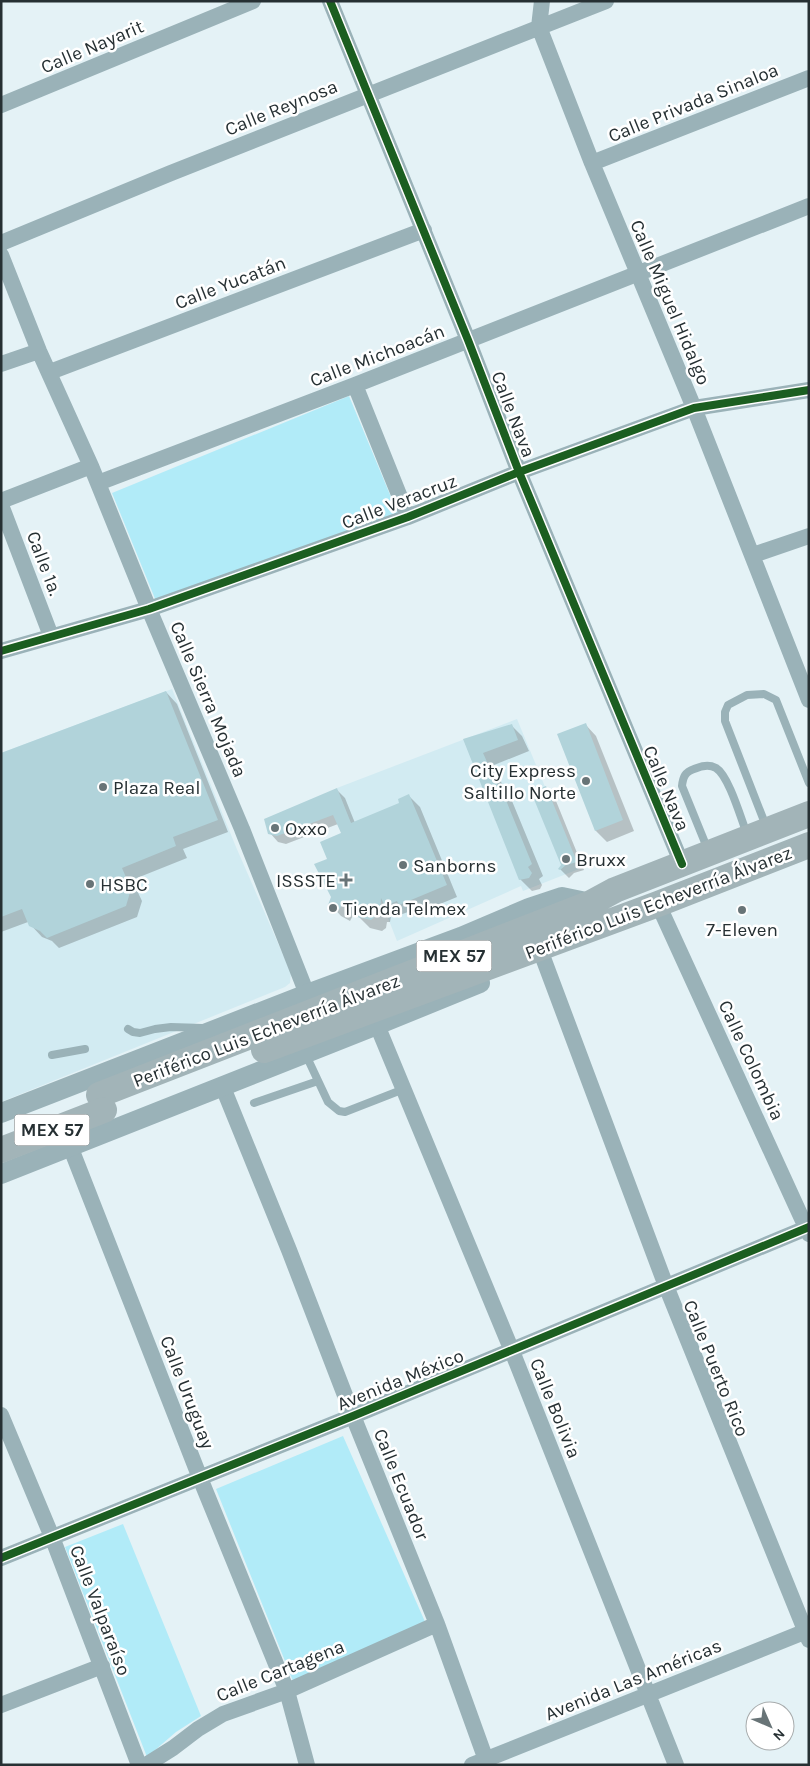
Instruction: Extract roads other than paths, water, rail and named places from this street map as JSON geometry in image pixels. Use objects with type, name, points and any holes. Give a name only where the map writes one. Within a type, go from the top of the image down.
[{"type":"highway","name":"Periférico Luis Echeverría Álvarez","points":[[1,1133],[591,903],[615,890],[809,814]]},
{"type":"highway","name":"Periférico Luis Echeverría Álvarez","points":[[1,1150],[98,1094],[533,949],[658,904],[809,845]]},
{"type":"street","name":"Calle Nayarit","points":[[1,106],[253,1]]},
{"type":"street","name":"Calle Nava","points":[[330,1],[468,340],[518,472],[682,864]]},
{"type":"street","name":"Calle Miguel Hidalgo","points":[[542,1],[539,27],[592,163],[753,555],[809,700]]},
{"type":"street","name":"Calle Reynosa","points":[[1,243],[368,94],[606,1]]},
{"type":"street","name":"Calle Privada Sinaloa","points":[[592,163],[809,78]]},
{"type":"street","name":"Calle Michoacán","points":[[98,482],[355,385],[809,206]]},
{"type":"street","name":"Calle Yucatán","points":[[50,372],[424,230]]},
{"type":"street","name":"Calle Sierra Mojada","points":[[1,255],[39,351],[98,482],[149,609],[242,829],[307,994]]},
{"type":"street","points":[[1,364],[39,351]]},
{"type":"street","points":[[355,385],[408,517]]},
{"type":"street","name":"Calle Veracruz","points":[[1,651],[149,609],[408,517],[518,472],[694,408],[809,390]]},
{"type":"street","points":[[1,501],[91,466]]},
{"type":"street","name":"Calle 1a.","points":[[1,505],[51,636]]},
{"type":"street","points":[[753,555],[809,536]]},
{"type":"street","points":[[1,1123],[9,1118],[9,1110],[98,1094],[217,1029],[461,937],[529,908],[562,897],[591,903]]},
{"type":"street","name":"Calle Colombia","points":[[658,904],[808,1230]]},
{"type":"street","points":[[1,1174],[485,981],[503,971],[533,949]]},
{"type":"street","name":"Calle Puerto Rico","points":[[533,949],[666,1286],[808,1634]]},
{"type":"street","name":"Calle Bolivia","points":[[377,1025],[512,1351],[676,1765]]},
{"type":"street","name":"Calle Ecuador","points":[[222,1085],[289,1250],[353,1416],[438,1624],[479,1762]]},
{"type":"street","points":[[1,1163],[73,1134],[81,1128],[90,1109],[93,1092],[98,1094]]},
{"type":"street","name":"Calle Uruguay","points":[[70,1146],[200,1478],[288,1691],[307,1765]]},
{"type":"street","name":"Avenida México","points":[[1,1558],[512,1351],[666,1286],[808,1230]]},
{"type":"street","name":"Calle Valparaíso","points":[[3,1423],[52,1537],[139,1765]]},
{"type":"street","name":"Calle Cartagena","points":[[146,1765],[223,1714],[288,1691],[438,1624]]},
{"type":"street","name":"Avenida Las Américas","points":[[479,1762],[808,1634]]},
{"type":"street","points":[[1,1705],[102,1666]]},
{"type":"lane","points":[[758,834],[725,721],[725,712],[728,705],[747,694],[764,694],[776,700],[809,783]]},
{"type":"lane","points":[[709,853],[682,786],[682,779],[687,772],[706,765],[715,767],[724,775],[758,834]]},
{"type":"lane","points":[[128,1029],[140,1033],[155,1029],[183,1026],[217,1029]]},
{"type":"lane","points":[[52,1055],[85,1049]]},
{"type":"lane","points":[[304,1053],[328,1102],[338,1111],[345,1112],[404,1089]]},
{"type":"lane","points":[[254,1103],[318,1081]]},
{"type":"place","name":"City Express Saltillo Norte","points":[[586,781]]},
{"type":"place","name":"Plaza Real","points":[[103,787]]},
{"type":"place","name":"Oxxo","points":[[275,828]]},
{"type":"place","name":"Bruxx","points":[[566,859]]},
{"type":"place","name":"Sanborns","points":[[403,865]]},
{"type":"place","name":"ISSSTE","points":[[346,880]]},
{"type":"place","name":"HSBC","points":[[90,884]]},
{"type":"place","name":"Tienda Telmex","points":[[333,908]]},
{"type":"place","name":"7-Eleven","points":[[742,910]]}]
